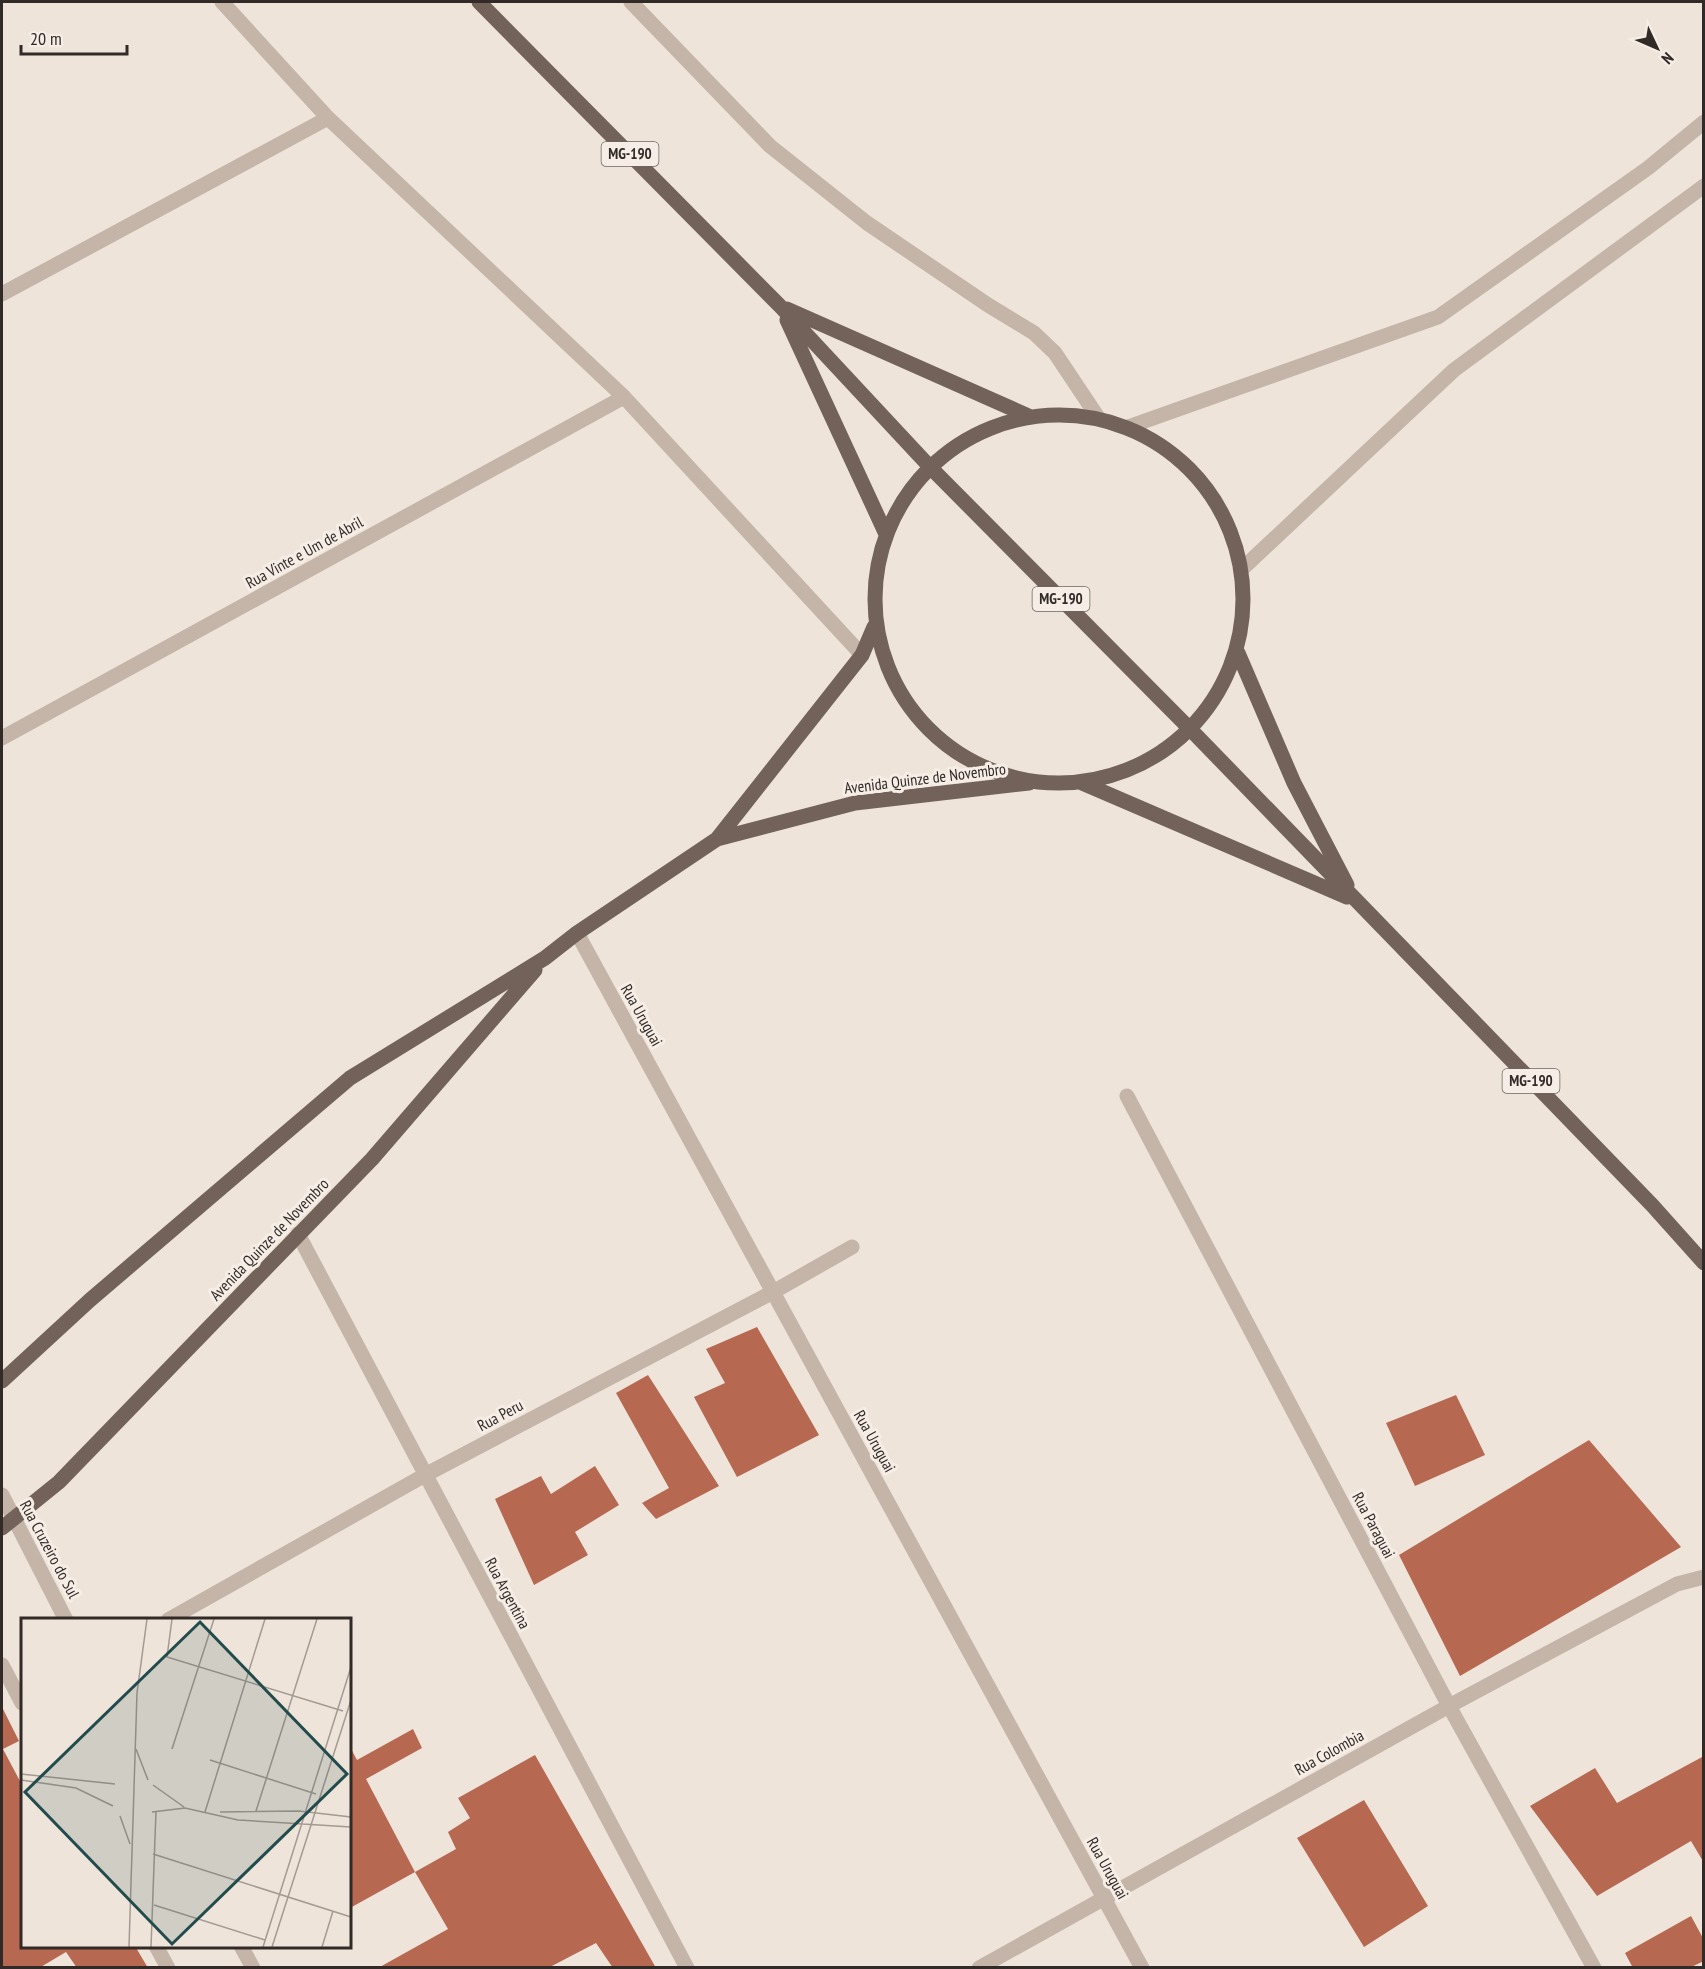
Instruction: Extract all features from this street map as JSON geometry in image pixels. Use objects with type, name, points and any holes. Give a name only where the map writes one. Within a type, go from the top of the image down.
[{"type":"main road","name":"MG-190","points":[[479,2],[780,306],[930,467],[1192,731],[1652,1205],[1704,1263]]},
{"type":"main road","points":[[780,306],[1031,417]]},
{"type":"main road","points":[[780,306],[885,532]]},
{"type":"main road","points":[[1080,416],[1099,419],[1128,427],[1175,454],[1227,518],[1243,568],[1245,614],[1238,652],[1214,704],[1192,731],[1160,753],[1080,782],[1033,782],[958,756],[902,701],[874,627],[873,579],[885,532],[903,497],[930,467],[956,447],[985,430],[1031,417],[1080,416]]},
{"type":"main road","name":"Avenida Quinze de Novembro","points":[[2,1381],[90,1300],[350,1078],[544,958],[577,933],[717,839],[862,655],[874,627]]},
{"type":"main road","points":[[1238,652],[1294,783],[1355,901]]},
{"type":"main road","name":"Avenida Quinze de Novembro","points":[[717,839],[855,803],[1033,782]]},
{"type":"main road","points":[[1080,782],[1355,901]]},
{"type":"main road","name":"Avenida Quinze de Novembro","points":[[7,1524],[59,1482],[372,1159],[544,958]]},
{"type":"street","points":[[222,2],[328,118],[624,397],[862,655]]},
{"type":"street","points":[[631,2],[770,146],[867,224],[1034,333],[1055,353],[1099,419]]},
{"type":"street","points":[[2,294],[328,118]]},
{"type":"street","points":[[1128,427],[1438,317],[1648,168],[1704,122]]},
{"type":"street","points":[[1243,568],[1454,370],[1704,186]]},
{"type":"street","name":"Rua Vinte e Um de Abril","points":[[2,738],[624,397]]},
{"type":"street","name":"Rua Uruguai","points":[[577,933],[1142,1968]]},
{"type":"street","name":"Rua Paraguai","points":[[1127,1096],[1449,1706],[1594,1968]]},
{"type":"street","name":"Rua Argentina","points":[[298,1234],[687,1968]]},
{"type":"street","name":"Rua Peru","points":[[172,1618],[426,1475],[773,1292],[852,1247]]},
{"type":"street","name":"Rua Cruzeiro do Sul","points":[[2,1495],[7,1524],[65,1618]]},
{"type":"street","name":"Rua Colombia","points":[[979,1968],[1449,1706],[1677,1584],[1703,1577]]},
{"type":"street","points":[[2,1665],[21,1701]]},
{"type":"street","points":[[157,1948],[168,1968]]},
{"type":"street","points":[[242,1948],[253,1968]]},
{"type":"building","points":[[757,1327],[819,1435],[737,1477],[694,1397],[725,1383],[706,1349]]},
{"type":"building","points":[[648,1375],[719,1486],[656,1519],[642,1503],[669,1488],[616,1393]]},
{"type":"building","points":[[1456,1395],[1485,1455],[1415,1486],[1386,1423]]},
{"type":"building","points":[[1589,1440],[1681,1547],[1460,1676],[1399,1555]]},
{"type":"building","points":[[595,1466],[619,1505],[575,1532],[588,1555],[534,1585],[495,1499],[541,1476],[551,1494]]},
{"type":"building","points":[[2,1707],[19,1741],[3,1749],[21,1783],[21,1948],[136,1948],[148,1968],[77,1968],[66,1952],[39,1968],[2,1968]]},
{"type":"building","points":[[413,1729],[422,1748],[366,1779],[415,1872],[351,1907],[351,1749],[357,1760]]},
{"type":"building","points":[[535,1755],[656,1968],[613,1968],[596,1943],[548,1968],[378,1968],[448,1929],[415,1872],[456,1849],[448,1832],[470,1818],[458,1798]]},
{"type":"building","points":[[1704,1756],[1704,1863],[1691,1841],[1597,1896],[1530,1806],[1595,1768],[1617,1803]]},
{"type":"building","points":[[1364,1800],[1428,1906],[1364,1947],[1297,1838]]},
{"type":"building","points":[[1691,1916],[1704,1940],[1704,1961],[1689,1968],[1633,1968],[1625,1953]]}]
